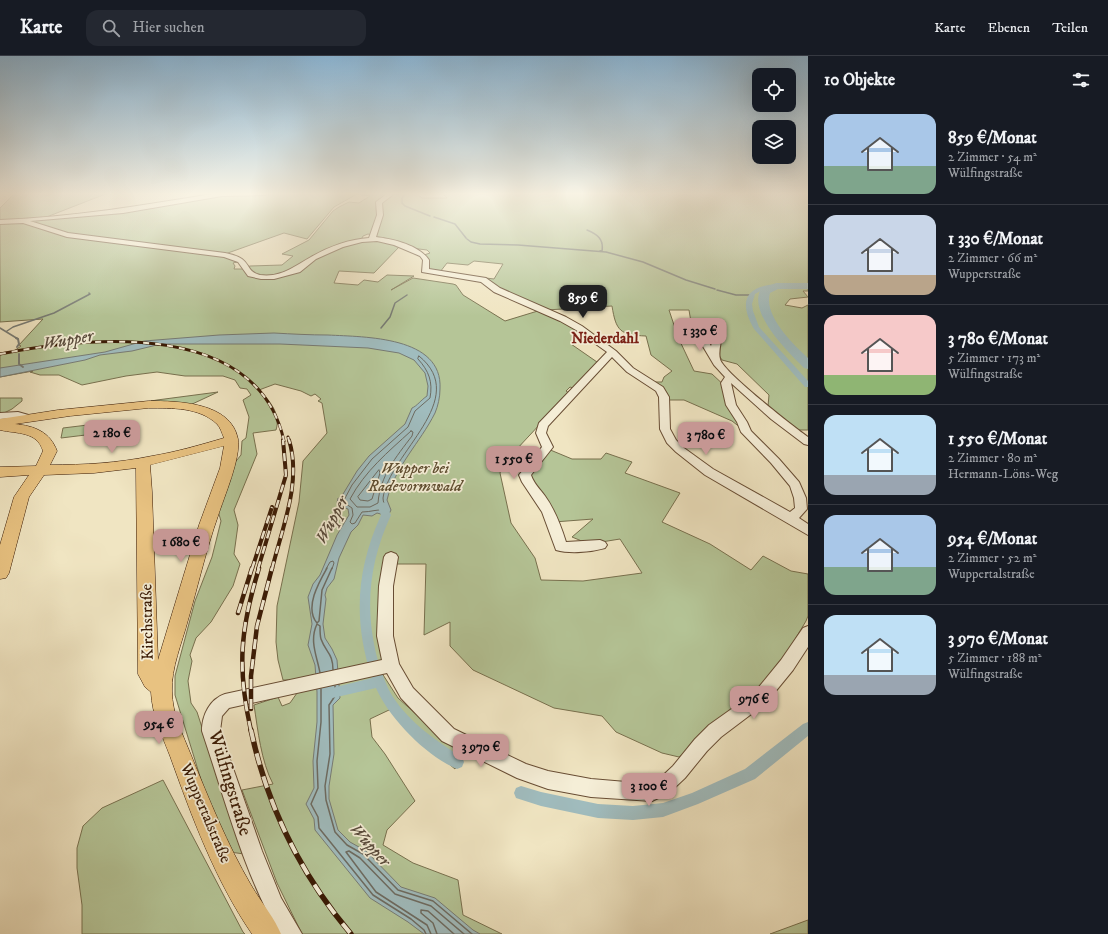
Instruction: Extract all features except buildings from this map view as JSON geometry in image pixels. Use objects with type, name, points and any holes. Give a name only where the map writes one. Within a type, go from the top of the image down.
[{"type":"main road","points":[[0,422],[143,404],[176,404],[200,410],[216,417],[225,426],[231,440],[143,463],[84,469],[0,472]]},
{"type":"main road","points":[[0,427],[30,431],[41,436],[48,445],[49,454],[24,493],[20,502],[0,573]]},
{"type":"main road","name":"Wuppertalstraße","points":[[231,440],[232,448],[229,461],[207,526],[165,668],[161,687],[164,709],[200,805],[236,883],[254,914],[268,934]]},
{"type":"main road","name":"Kirchstraße","points":[[143,463],[145,492],[148,674],[152,681],[161,687]]},
{"type":"main road","points":[[20,502],[30,491],[47,478],[84,469]]},
{"type":"street","points":[[63,234],[225,255],[240,261],[248,273],[265,277],[279,276],[301,268],[314,258],[341,246],[361,240],[372,239],[392,242],[416,252],[425,259],[424,270],[485,280],[497,290],[567,321],[613,353],[630,370],[653,384],[661,391],[664,397],[665,429],[671,441],[680,450],[709,472],[791,518],[808,531]]},
{"type":"street","points":[[372,239],[374,234]]},
{"type":"street","points":[[600,545],[561,547],[555,526],[542,501],[525,475],[548,447],[541,433],[543,425],[608,355],[613,353]]},
{"type":"street","points":[[716,358],[719,365],[732,379],[783,424],[808,442]]},
{"type":"street","points":[[732,379],[728,379],[726,383],[730,405],[742,422],[746,432],[775,461],[795,485],[800,498],[801,509],[791,518]]},
{"type":"street","points":[[0,416],[18,415],[28,418]]},
{"type":"street","points":[[391,557],[385,606],[387,666],[413,700],[441,728],[460,741],[523,772],[548,780],[591,788],[645,793],[664,787],[679,772],[701,745],[716,731],[760,698],[787,665],[805,639],[808,632]]},
{"type":"street","name":"Wülfingstraße","points":[[291,934],[274,905],[252,852],[211,731],[211,724],[217,709],[225,701],[387,666]]},
{"type":"green space","name":"Wupper bei Radevormwald","points":[[0,234],[61,234],[218,254],[237,262],[233,263],[235,266],[234,269],[242,269],[250,266],[282,265],[293,256],[282,254],[309,240],[314,234],[372,234],[363,236],[361,240],[322,252],[304,265],[327,252],[358,241],[379,240],[389,242],[400,246],[374,273],[339,271],[334,283],[358,285],[364,280],[378,282],[387,275],[414,276],[391,290],[413,278],[453,284],[456,285],[463,295],[505,321],[541,310],[571,324],[590,338],[571,344],[597,362],[573,388],[570,387],[566,391],[569,393],[515,451],[512,450],[504,457],[500,473],[511,523],[535,558],[541,580],[583,581],[642,573],[620,539],[589,544],[572,537],[593,519],[554,522],[543,501],[526,478],[527,472],[548,449],[572,459],[601,459],[606,453],[632,462],[625,473],[680,493],[662,522],[710,544],[751,570],[763,556],[791,571],[808,574],[808,616],[776,671],[743,706],[714,728],[695,746],[679,757],[662,753],[616,732],[602,716],[554,708],[473,670],[450,646],[450,622],[424,635],[426,564],[385,564],[379,613],[382,649],[385,661],[376,664],[398,698],[462,755],[455,769],[389,710],[370,719],[372,737],[385,754],[415,801],[387,830],[383,845],[413,863],[458,880],[463,915],[502,934],[302,934],[277,883],[242,790],[273,784],[263,756],[254,705],[278,697],[282,706],[290,703],[297,693],[294,683],[288,680],[283,680],[278,660],[276,642],[277,606],[299,502],[303,461],[327,433],[322,403],[318,401],[321,399],[315,394],[311,396],[301,391],[275,384],[259,390],[274,408],[277,419],[276,430],[253,433],[257,454],[234,510],[238,525],[234,554],[240,564],[233,586],[211,622],[196,638],[190,655],[192,661],[188,681],[191,703],[197,712],[244,854],[230,852],[210,809],[175,695],[175,676],[195,601],[212,557],[221,521],[218,511],[221,499],[232,466],[241,455],[242,441],[246,438],[249,417],[243,400],[251,395],[247,389],[240,388],[235,380],[223,376],[185,376],[157,372],[126,376],[82,385],[59,375],[40,375],[30,372],[33,371],[0,377],[0,353],[14,351],[21,346],[19,345],[43,319],[0,322]]},
{"type":"green space","points":[[68,234],[281,234],[225,254]]},
{"type":"green space","points":[[288,234],[311,234],[307,239]]},
{"type":"green space","points":[[376,234],[808,234],[808,291],[803,291],[808,297],[790,299],[785,305],[802,308],[808,305],[808,430],[798,430],[768,406],[769,395],[737,364],[722,360],[719,355],[721,340],[707,328],[691,322],[689,310],[669,310],[678,337],[694,371],[712,374],[727,388],[746,432],[732,421],[684,400],[670,400],[664,397],[650,382],[662,382],[664,377],[672,371],[651,355],[646,336],[625,333],[621,330],[615,321],[612,306],[546,310],[503,292],[486,278],[494,279],[503,264],[474,261],[468,265],[447,263],[440,272],[429,270],[424,255],[430,253],[427,250],[411,248],[376,238]]},
{"type":"green space","points":[[218,392],[188,406],[151,401],[157,400]]},
{"type":"green space","points":[[0,398],[22,398],[22,401],[12,409],[0,415]]},
{"type":"green space","points":[[104,423],[102,433],[61,438],[63,428]]},
{"type":"green space","points":[[163,780],[245,934],[82,934],[82,905],[77,868],[77,848],[83,826],[102,808]]},
{"type":"green space","points":[[808,920],[808,934],[770,934]]},
{"type":"water","points":[[274,333],[362,337],[399,343],[416,349],[429,358],[438,372],[440,392],[436,410],[429,424],[396,476],[387,500],[391,510],[388,516],[377,513],[372,516],[363,515],[358,525],[351,532],[339,558],[334,579],[327,588],[325,595],[326,599],[323,624],[325,638],[337,660],[340,698],[333,705],[334,754],[329,786],[329,799],[338,830],[350,842],[366,851],[401,887],[435,898],[473,930],[480,934],[424,934],[370,898],[315,830],[314,819],[306,804],[314,788],[313,761],[317,722],[315,665],[308,645],[312,624],[308,597],[313,584],[320,575],[337,535],[349,515],[348,509],[337,503],[338,498],[340,499],[357,471],[369,456],[405,424],[412,408],[427,396],[428,386],[425,373],[414,360],[399,353],[368,348],[280,344],[161,344],[132,351],[100,355],[85,360],[0,377],[0,368],[105,352],[144,341],[219,335]]},
{"type":"waterway","points":[[463,234],[466,238]]},
{"type":"waterway","points":[[595,234],[602,243],[602,251],[600,251]]},
{"type":"waterway","points":[[467,239],[471,242],[480,244],[518,245],[606,252],[643,262],[686,280],[715,289]]},
{"type":"waterway","points":[[776,286],[758,289],[752,293],[749,304],[752,319],[756,328],[808,385]]},
{"type":"waterway","name":"Wupper","points":[[808,286],[776,286],[765,291],[763,299],[764,308],[769,319],[785,341],[808,365]]},
{"type":"waterway","points":[[717,290],[736,295],[749,295]]},
{"type":"waterway","points":[[7,331],[13,327],[54,313],[90,294],[89,293]]},
{"type":"waterway","points":[[381,328],[390,317],[395,303],[407,295]]},
{"type":"waterway","points":[[0,328],[18,339]]},
{"type":"waterway","points":[[17,347],[19,344],[18,339]]},
{"type":"waterway","points":[[19,354],[19,364],[23,367]]},
{"type":"waterway","points":[[382,505],[386,515],[371,552],[367,571],[364,611],[366,630],[375,669],[386,696],[405,721],[421,736],[457,762]]},
{"type":"waterway","points":[[328,694],[379,682]]},
{"type":"waterway","points":[[521,793],[541,799],[598,811],[633,813],[663,810],[693,799],[750,774],[808,728]]},
{"type":"railway","points":[[0,354],[79,343],[123,342],[166,345],[207,356],[241,374],[268,402],[284,441]]},
{"type":"railway","points":[[288,437],[289,441]]},
{"type":"railway","points":[[258,569],[286,475],[283,440]]},
{"type":"railway","points":[[272,569],[292,488],[293,472],[289,440]]},
{"type":"railway","points":[[252,569],[272,507]]},
{"type":"railway","points":[[238,613],[252,568]]},
{"type":"railway","points":[[251,731],[242,668],[244,630],[259,568]]},
{"type":"railway","points":[[251,709],[251,676],[257,626],[272,568]]},
{"type":"railway","points":[[251,730],[266,786],[288,838],[317,888],[351,934]]},
{"type":"district","name":"Niederdahl","points":[[605,338]]}]
